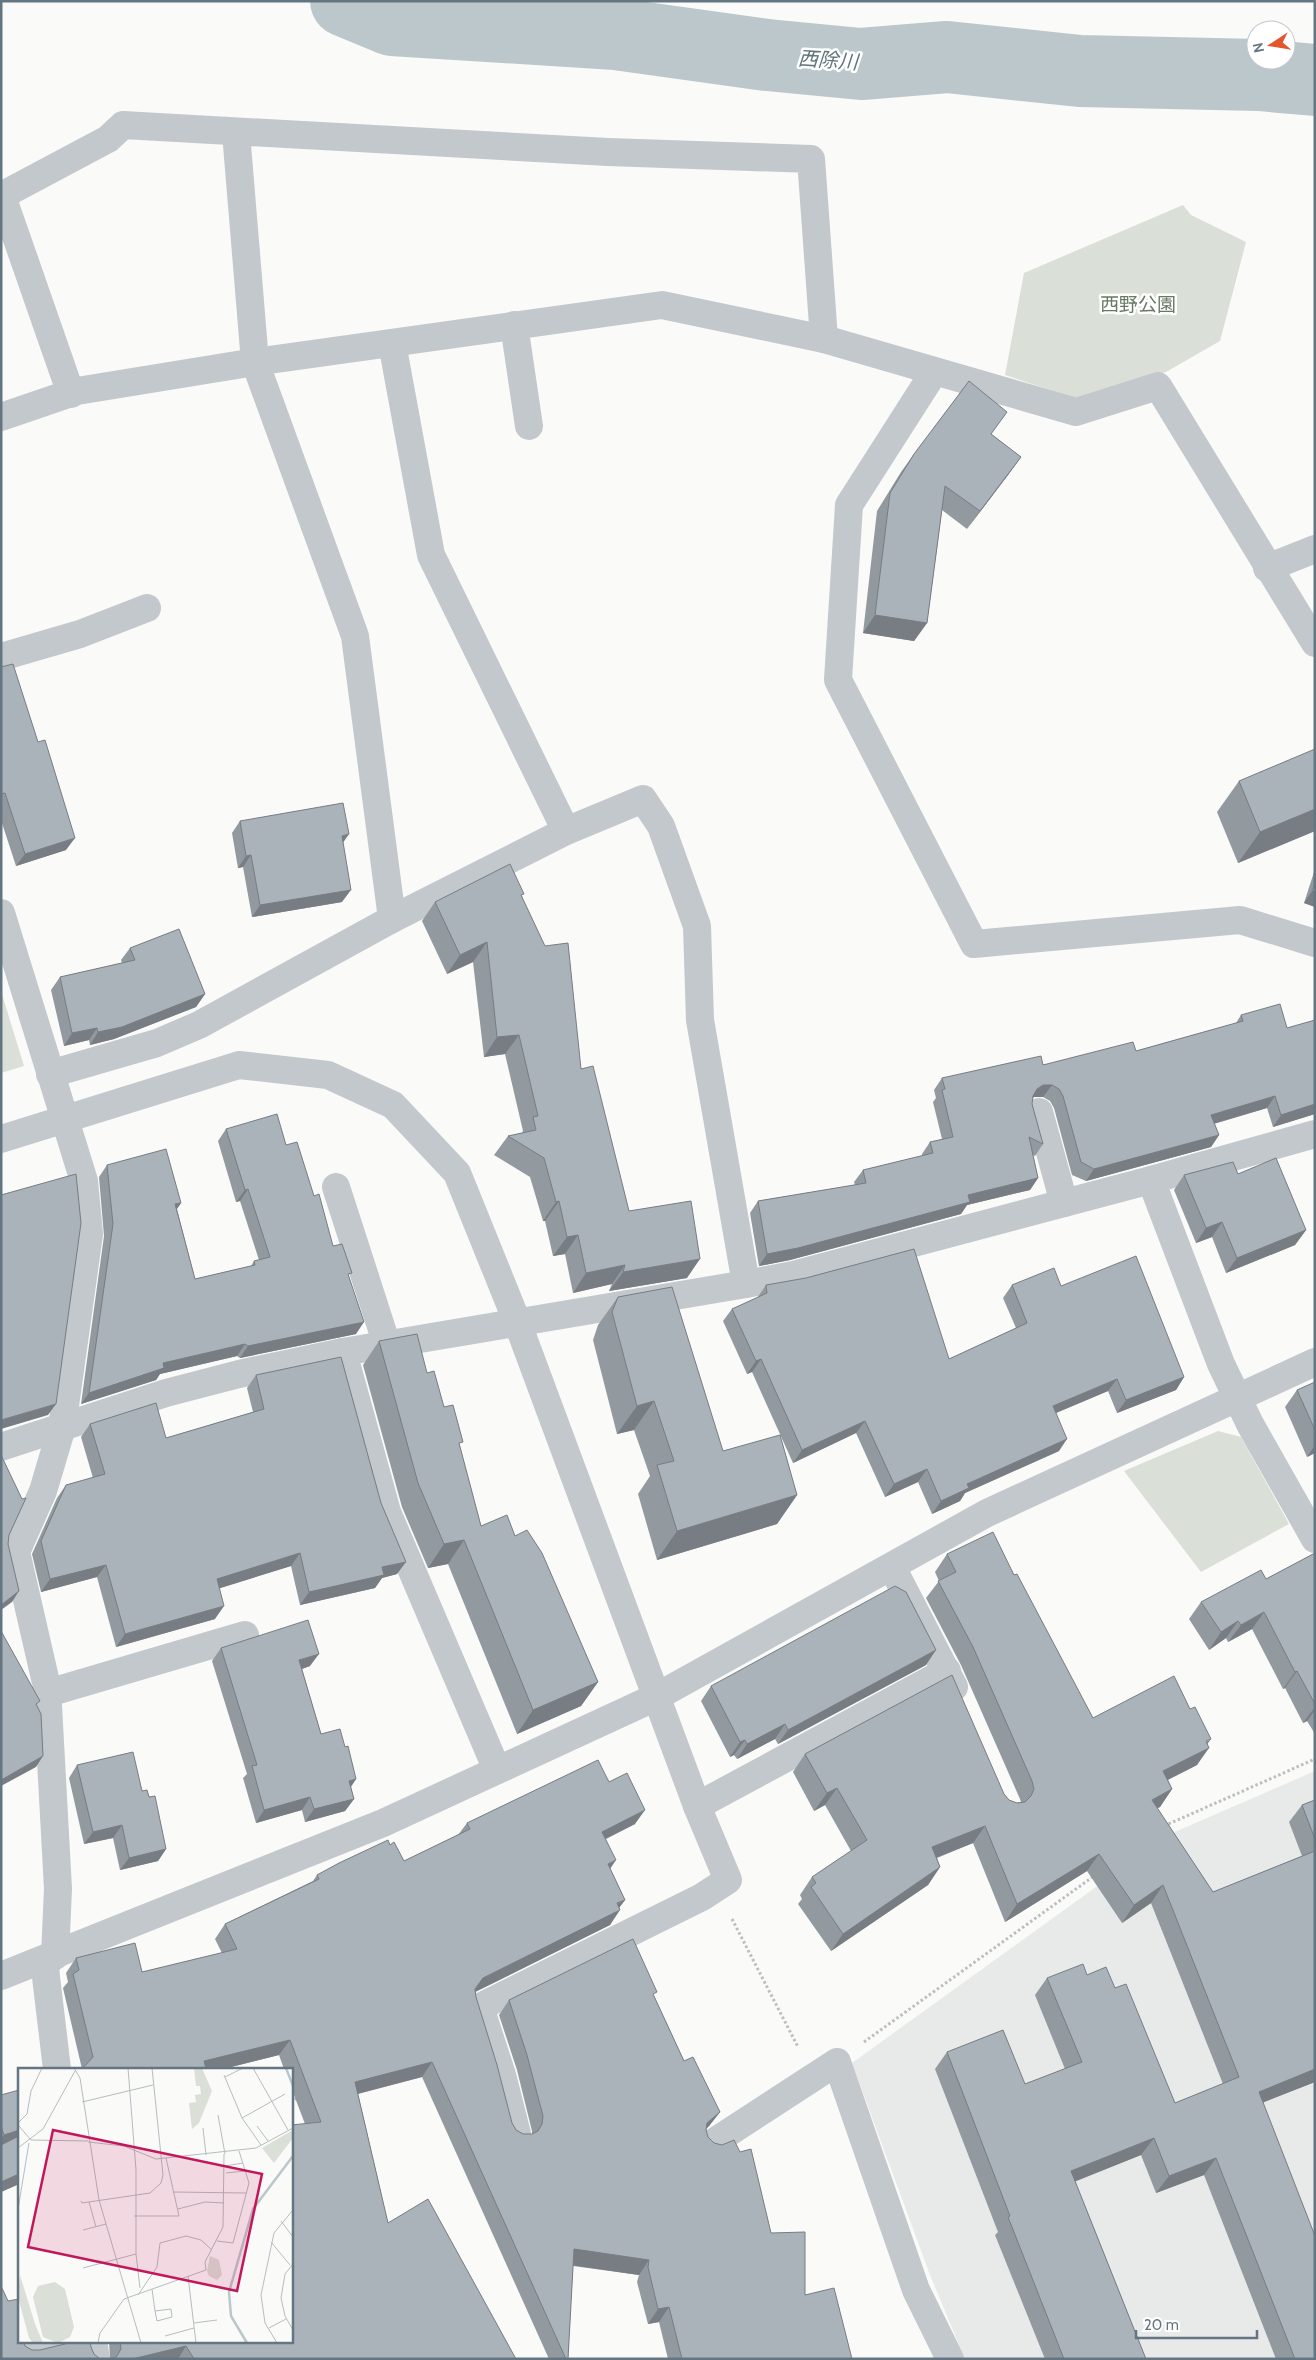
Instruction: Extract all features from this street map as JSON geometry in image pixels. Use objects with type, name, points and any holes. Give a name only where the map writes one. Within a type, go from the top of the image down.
[{"type":"street","points":[[71,394],[2,196],[108,139],[122,126],[433,141],[608,152],[811,159],[824,339]]},
{"type":"street","points":[[236,133],[255,362],[355,636],[392,919]]},
{"type":"street","points":[[1,417],[71,394],[255,362],[662,305],[824,339],[1076,412],[1158,386],[1267,568],[1315,643]]},
{"type":"street","points":[[514,325],[529,426]]},
{"type":"street","points":[[392,343],[431,555],[566,831]]},
{"type":"street","points":[[934,372],[849,505],[838,680],[974,944],[1240,920],[1315,943]]},
{"type":"street","points":[[1267,568],[1315,549]]},
{"type":"street","points":[[1,657],[80,634],[147,608]]},
{"type":"street","points":[[50,1074],[157,1043],[199,1025],[392,919],[566,831],[643,799],[662,826],[697,926],[700,1020],[746,1284]]},
{"type":"street","points":[[1,914],[63,1119],[84,1181],[89,1234],[62,1427],[43,1491],[16,1552],[48,1693],[58,1889],[46,1977],[58,2068]]},
{"type":"street","points":[[1,1139],[239,1065],[328,1076],[393,1105],[457,1173],[518,1324],[697,1806],[728,1880],[710,1894],[480,2007],[502,2075],[517,2134]]},
{"type":"street","points":[[1039,1112],[1064,1203]]},
{"type":"street","points":[[1,1447],[166,1393],[238,1374],[343,1352],[518,1324],[746,1284],[802,1272],[1151,1180],[1315,1134]]},
{"type":"street","points":[[1151,1180],[1221,1364],[1250,1424],[1315,1539]]},
{"type":"street","points":[[336,1187],[387,1345]]},
{"type":"street","points":[[343,1352],[387,1512],[497,1770]]},
{"type":"street","points":[[1,1976],[50,1958],[383,1823],[656,1697],[987,1513],[1315,1362]]},
{"type":"street","points":[[892,1567],[947,1671],[963,1707]]},
{"type":"street","points":[[48,1693],[244,1635]]},
{"type":"street","points":[[697,1806],[947,1671]]},
{"type":"street","points":[[711,2144],[838,2062],[916,2290],[950,2359]]},
{"type":"street","points":[[26,2350],[58,2342]]},
{"type":"street","points":[[93,2342],[96,2359]]},
{"type":"path","points":[[1162,1827],[1315,1759]]},
{"type":"path","points":[[865,2041],[1098,1873]]},
{"type":"path","points":[[710,1894],[814,2076]]},
{"type":"path","points":[[292,2102],[297,2097],[306,2093]]},
{"type":"shaded area","points":[[1315,1771],[1315,2359],[965,2359],[930,2275],[852,2063],[1168,1835]]},
{"type":"green space","name":"西野公園","points":[[1183,205],[1191,215],[1246,242],[1220,341],[1166,372],[1077,399],[1005,375],[1024,273]]},
{"type":"green space","points":[[1,991],[24,1066],[1,1073]]},
{"type":"green space","points":[[1218,1431],[1241,1437],[1289,1524],[1201,1572],[1124,1471]]},
{"type":"building","points":[[969,381],[1007,412],[991,434],[1021,457],[980,511],[945,486],[927,623],[875,615],[890,493],[914,454]]},
{"type":"building","points":[[13,664],[38,742],[45,740],[75,838],[25,854],[5,793],[1,794],[1,667]]},
{"type":"building","points":[[1315,749],[1315,809],[1260,832],[1239,781]]},
{"type":"building","points":[[343,803],[349,834],[342,836],[351,890],[260,905],[251,855],[246,856],[240,821]]},
{"type":"building","points":[[510,864],[524,894],[521,895],[545,946],[568,943],[581,1069],[593,1066],[629,1211],[691,1201],[700,1259],[623,1272],[625,1265],[586,1273],[578,1235],[567,1237],[559,1201],[556,1202],[544,1158],[508,1136],[536,1130],[533,1117],[538,1116],[519,1035],[497,1037],[487,942],[460,955],[435,902]]},
{"type":"building","points":[[179,929],[205,994],[122,1027],[98,1032],[97,1028],[72,1033],[60,977],[135,960],[130,948]]},
{"type":"building","points":[[1280,1004],[1287,1028],[1315,1020],[1315,1104],[1281,1115],[1275,1096],[1211,1115],[1219,1135],[1094,1169],[1081,1162],[1063,1096],[1059,1089],[1052,1085],[1043,1085],[1037,1089],[1033,1096],[1032,1104],[1043,1144],[1029,1137],[1038,1178],[968,1195],[970,1202],[798,1248],[767,1254],[758,1201],[866,1183],[863,1170],[933,1153],[930,1142],[953,1137],[942,1090],[945,1089],[942,1078],[1041,1056],[1043,1065],[1133,1042],[1136,1051],[1243,1021],[1241,1015]]},
{"type":"building","points":[[277,1114],[286,1145],[297,1142],[314,1196],[319,1194],[333,1246],[342,1244],[352,1273],[348,1274],[364,1322],[248,1346],[245,1344],[163,1363],[164,1368],[89,1393],[113,1224],[107,1165],[166,1149],[181,1203],[175,1204],[195,1279],[255,1265],[254,1261],[270,1257],[248,1189],[245,1190],[226,1129]]},
{"type":"building","points":[[1276,1158],[1306,1230],[1237,1258],[1222,1222],[1206,1228],[1184,1175],[1233,1162],[1238,1174]]},
{"type":"building","points":[[76,1174],[81,1223],[56,1404],[1,1420],[1,1195]]},
{"type":"building","points":[[914,1249],[949,1359],[1027,1323],[1012,1285],[1054,1268],[1061,1286],[1136,1256],[1184,1377],[1126,1400],[1117,1379],[1053,1406],[1067,1439],[967,1484],[969,1488],[941,1501],[927,1469],[894,1484],[865,1421],[802,1450],[761,1359],[756,1361],[732,1309],[767,1293],[766,1285],[806,1278]]},
{"type":"building","points":[[672,1287],[723,1451],[780,1435],[797,1495],[677,1531],[657,1465],[674,1461],[654,1401],[637,1406],[612,1312],[618,1297]]},
{"type":"building","points":[[417,1334],[427,1373],[434,1371],[444,1407],[453,1405],[463,1442],[459,1443],[481,1526],[507,1515],[515,1536],[527,1530],[542,1553],[598,1682],[533,1710],[464,1540],[444,1544],[418,1483],[379,1341]]},
{"type":"building","points":[[341,1357],[381,1503],[406,1562],[382,1567],[384,1575],[309,1592],[300,1553],[217,1579],[224,1606],[125,1634],[106,1565],[50,1579],[41,1541],[66,1485],[105,1474],[90,1424],[156,1403],[166,1438],[264,1409],[256,1375]]},
{"type":"building","points":[[1315,1382],[1315,1430],[1297,1390]]},
{"type":"building","points":[[1,1455],[22,1499],[26,1498],[9,1535],[8,1544],[19,1591],[1,1605]]},
{"type":"building","points":[[993,1532],[1014,1575],[1017,1574],[1093,1718],[1174,1676],[1190,1709],[1195,1707],[1211,1739],[1206,1741],[1209,1748],[1163,1771],[1172,1789],[1152,1800],[1213,1892],[1315,1851],[1315,2069],[1259,2092],[1315,2236],[1315,2359],[1295,2359],[1216,2158],[1169,2176],[1154,2138],[1071,2171],[1146,2359],[1064,2359],[1008,2217],[1010,2216],[947,2052],[1003,2030],[1025,2084],[1082,2062],[1047,1978],[1083,1964],[1087,1975],[1106,1967],[1115,1988],[1126,1984],[1175,2103],[1239,2077],[1163,1885],[1134,1905],[1099,1854],[1017,1904],[985,1826],[932,1847],[940,1867],[843,1934],[811,1887],[816,1883],[812,1877],[867,1840],[837,1788],[827,1793],[805,1754],[952,1675],[1004,1794],[1009,1800],[1017,1803],[1025,1802],[1031,1796],[1034,1789],[1032,1781],[973,1647],[938,1581],[956,1572],[947,1554]]},
{"type":"building","points":[[1315,1553],[1315,1704],[1297,1671],[1295,1672],[1264,1612],[1241,1625],[1238,1621],[1221,1632],[1201,1602],[1261,1570],[1266,1579]]},
{"type":"building","points":[[895,1586],[906,1592],[936,1650],[788,1730],[785,1724],[747,1744],[745,1740],[740,1742],[711,1686]]},
{"type":"building","points":[[308,1620],[319,1654],[299,1660],[321,1734],[340,1729],[345,1747],[348,1746],[356,1779],[349,1781],[354,1799],[314,1809],[310,1797],[264,1810],[252,1766],[257,1765],[221,1648]]},
{"type":"building","points":[[1,1631],[40,1701],[36,1704],[41,1714],[43,1756],[1,1780]]},
{"type":"building","points":[[133,1752],[142,1791],[147,1790],[149,1797],[155,1796],[166,1849],[129,1858],[122,1825],[93,1832],[77,1765]]},
{"type":"building","points":[[598,1760],[609,1782],[627,1773],[645,1810],[602,1832],[616,1860],[608,1864],[625,1900],[617,1903],[620,1910],[483,1978],[475,1989],[512,2123],[516,2130],[523,2134],[532,2134],[538,2131],[542,2124],[543,2116],[527,2055],[509,2000],[633,1939],[657,1992],[653,1994],[684,2061],[693,2057],[720,2112],[707,2123],[708,2137],[714,2143],[722,2145],[734,2140],[740,2152],[751,2149],[771,2233],[805,2232],[805,2295],[834,2288],[852,2359],[682,2359],[669,2307],[658,2309],[648,2267],[649,2260],[574,2249],[568,2359],[566,2359],[432,2062],[355,2082],[388,2223],[428,2199],[516,2359],[194,2359],[186,2346],[132,2359],[111,2359],[117,2356],[121,2349],[120,2342],[292,2342],[292,2125],[321,2122],[290,2040],[204,2061],[206,2068],[83,2068],[93,2057],[73,1974],[79,1970],[76,1958],[135,1943],[142,1972],[237,1949],[225,1924],[319,1879],[317,1875],[388,1840],[390,1845],[394,1842],[404,1861],[470,1829],[467,1823]]},
{"type":"building","points":[[1315,1800],[1315,1839],[1302,1805]]},
{"type":"building","points":[[18,2090],[18,2130],[4,2135],[1,2126],[1,2095]]},
{"type":"building","points":[[18,2136],[18,2174],[1,2182],[1,2145]]},
{"type":"building","points":[[1,2286],[8,2301],[18,2299],[18,2342],[23,2342],[25,2346],[32,2350],[40,2350],[73,2342],[90,2342],[94,2354],[100,2359],[1,2359]]},
{"type":"waterway","name":"西除川","points":[[346,1],[392,20],[616,34],[767,55],[861,64],[947,57],[1080,71],[1259,75],[1315,80]]}]
